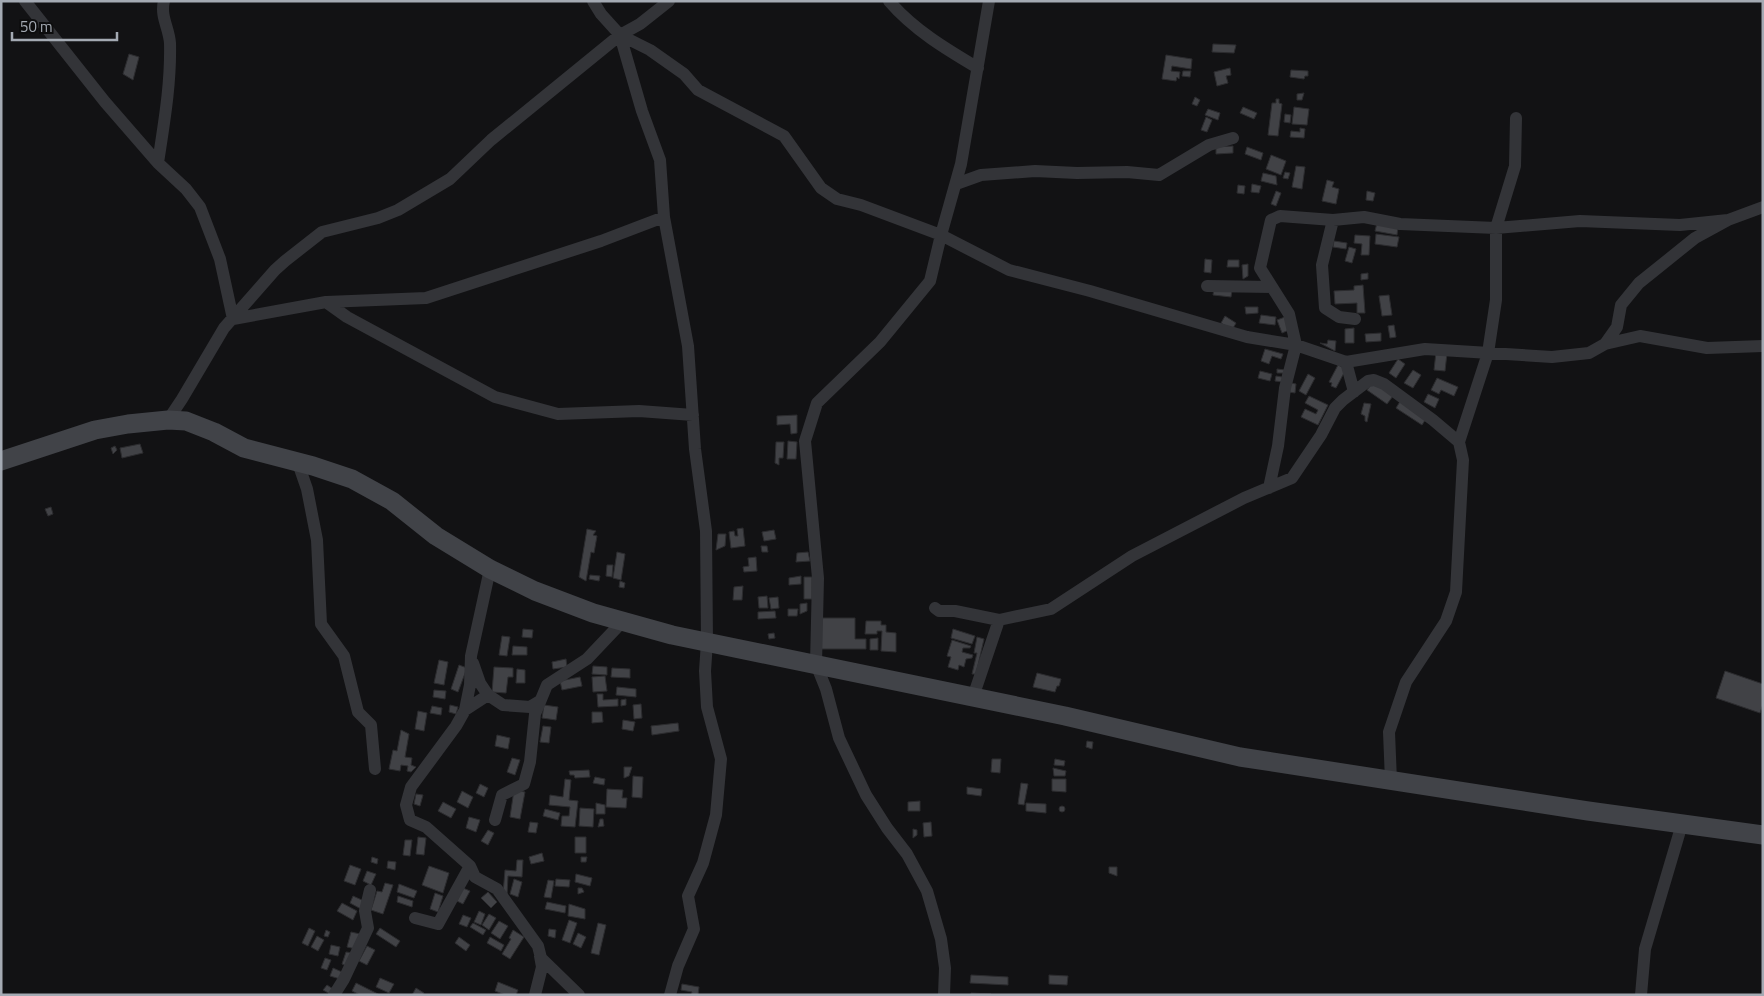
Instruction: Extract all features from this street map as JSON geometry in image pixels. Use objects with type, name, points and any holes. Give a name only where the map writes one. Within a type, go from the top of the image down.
[{"type":"street","points":[[25,1],[78,70],[158,163],[186,189],[200,206],[220,259],[233,319]]},
{"type":"street","points":[[158,163],[169,94],[170,40],[162,10],[164,1]]},
{"type":"street","points":[[593,1],[601,14],[620,35],[650,50],[684,74],[698,90],[784,136],[821,188],[837,199],[861,205],[941,235],[1010,270],[1090,291],[1247,337],[1296,345],[1346,362],[1425,349],[1552,356],[1589,352],[1605,344],[1640,336],[1707,348],[1763,346]]},
{"type":"street","points":[[168,420],[224,328],[275,270],[322,232],[378,218],[398,210],[450,179],[491,140],[620,35],[640,24],[669,1]]},
{"type":"street","points":[[889,1],[903,17],[942,46],[978,68]]},
{"type":"street","points":[[944,995],[945,968],[941,939],[927,891],[907,854],[887,828],[862,786],[839,738],[826,689],[816,664],[818,578],[805,441],[817,403],[880,342],[930,281],[961,164],[989,1]]},
{"type":"street","points":[[620,35],[642,111],[660,160],[664,218],[688,346],[695,449],[706,531],[708,642],[705,671],[707,707],[721,759],[717,812],[703,863],[688,896],[694,930],[678,966],[670,995]]},
{"type":"street","points":[[1391,781],[1389,732],[1406,682],[1446,622],[1456,592],[1463,460],[1459,442],[1488,353],[1496,300],[1496,228],[1515,166],[1516,118]]},
{"type":"street","points":[[956,184],[981,175],[1035,171],[1127,172],[1159,175],[1209,145],[1233,138]]},
{"type":"street","points":[[1605,344],[1617,327],[1621,305],[1639,283],[1695,238],[1728,220],[1763,207]]},
{"type":"street","points":[[1269,488],[1278,446],[1285,388],[1296,345],[1289,314],[1260,268],[1271,220],[1280,216],[1333,220],[1364,217],[1400,224],[1496,228],[1580,221],[1680,225],[1728,220]]},
{"type":"street","points":[[233,319],[326,302],[426,298],[601,242],[664,218]]},
{"type":"street","points":[[1333,220],[1322,265],[1325,308],[1339,317],[1355,319]]},
{"type":"street","points":[[1207,286],[1272,287]]},
{"type":"street","points":[[326,302],[363,326],[495,397],[558,414],[639,412],[693,415]]},
{"type":"street","points":[[1346,362],[1354,392]]},
{"type":"street","points":[[935,608],[939,612],[955,610],[999,620],[1051,609],[1132,556],[1244,498],[1292,478],[1318,440],[1335,408],[1368,381],[1374,380],[1384,384],[1459,442]]},
{"type":"street","points":[[1,461],[95,430],[168,420],[186,421],[214,432],[244,448],[352,479],[384,497],[436,536],[490,569],[543,594],[593,613],[672,635],[1065,716],[1240,757],[1588,812],[1763,835]]},
{"type":"street","points":[[298,463],[307,489],[317,540],[321,624],[344,656],[358,712],[371,725],[375,769]]},
{"type":"street","points":[[490,569],[471,656],[470,685],[464,710],[456,726],[411,786],[406,805],[410,820],[426,827],[470,866],[475,877],[497,889],[538,946],[541,958],[579,995]]},
{"type":"street","points":[[973,697],[999,620]]},
{"type":"street","points":[[495,820],[502,795],[524,784],[530,762],[534,714],[546,685],[587,659],[623,621]]},
{"type":"street","points":[[471,656],[480,683],[488,695],[503,705],[530,707],[540,701]]},
{"type":"street","points":[[464,710],[488,695]]},
{"type":"street","points":[[1641,995],[1645,949],[1682,824]]},
{"type":"street","points":[[415,918],[438,924],[470,866]]},
{"type":"street","points":[[334,995],[344,979],[368,928],[365,911],[370,890]]},
{"type":"street","points":[[535,995],[542,967],[538,946]]},
{"type":"building","points":[[1213,44],[1236,45],[1234,53],[1212,52]]},
{"type":"building","points":[[129,54],[139,57],[133,80],[123,74]]},
{"type":"building","points":[[1166,55],[1192,59],[1191,69],[1172,66],[1171,71],[1180,72],[1179,79],[1177,77],[1176,81],[1162,79]]},
{"type":"building","points":[[1230,68],[1231,75],[1226,76],[1228,83],[1217,86],[1214,72]]},
{"type":"building","points":[[1291,70],[1308,71],[1308,76],[1305,76],[1304,79],[1290,77]]},
{"type":"building","points":[[1183,71],[1191,71],[1190,77],[1182,76]]},
{"type":"building","points":[[1304,93],[1302,100],[1297,100],[1297,94]]},
{"type":"building","points":[[1195,97],[1200,100],[1197,106],[1192,104]]},
{"type":"building","points":[[1276,99],[1279,99],[1279,103],[1282,104],[1278,136],[1268,135],[1272,103],[1276,103]]},
{"type":"building","points":[[1243,107],[1257,113],[1254,119],[1240,113]]},
{"type":"building","points":[[1294,107],[1309,109],[1307,125],[1292,124]]},
{"type":"building","points":[[1208,109],[1220,113],[1218,120],[1205,115]]},
{"type":"building","points":[[1285,114],[1291,115],[1290,123],[1284,122]]},
{"type":"building","points":[[1206,117],[1212,120],[1207,132],[1201,130]]},
{"type":"building","points":[[1300,128],[1305,129],[1304,138],[1290,137],[1291,131],[1300,132]]},
{"type":"building","points":[[1233,146],[1233,153],[1216,154],[1216,147]]},
{"type":"building","points":[[1247,147],[1263,153],[1261,160],[1245,154]]},
{"type":"building","points":[[1271,155],[1286,161],[1281,175],[1266,169]]},
{"type":"building","points":[[1296,166],[1305,167],[1302,189],[1292,187]]},
{"type":"building","points":[[1285,172],[1290,173],[1288,179],[1283,178]]},
{"type":"building","points":[[1263,173],[1276,176],[1277,185],[1261,181]]},
{"type":"building","points":[[1327,180],[1334,182],[1332,187],[1339,189],[1336,204],[1322,201]]},
{"type":"building","points":[[1252,184],[1261,186],[1259,193],[1251,192]]},
{"type":"building","points":[[1238,185],[1245,186],[1244,194],[1237,193]]},
{"type":"building","points":[[1276,191],[1281,193],[1276,206],[1271,204]]},
{"type":"building","points":[[1367,191],[1375,193],[1373,201],[1366,200]]},
{"type":"building","points":[[1377,223],[1398,227],[1397,235],[1375,231]]},
{"type":"building","points":[[1376,234],[1399,237],[1397,247],[1375,244]]},
{"type":"building","points":[[1355,235],[1370,236],[1369,255],[1361,255],[1362,244],[1354,243]]},
{"type":"building","points":[[1334,241],[1347,243],[1346,249],[1333,247]]},
{"type":"building","points":[[1349,247],[1356,249],[1352,263],[1345,261]]},
{"type":"building","points":[[1205,259],[1212,260],[1211,273],[1204,272]]},
{"type":"building","points":[[1228,260],[1239,260],[1239,267],[1227,267]]},
{"type":"building","points":[[1248,264],[1248,276],[1243,279],[1242,265]]},
{"type":"building","points":[[1368,273],[1368,279],[1361,280],[1361,274]]},
{"type":"building","points":[[1363,285],[1365,313],[1357,313],[1357,303],[1335,304],[1334,291],[1354,290],[1354,286]]},
{"type":"building","points":[[1214,289],[1232,290],[1231,297],[1213,295]]},
{"type":"building","points":[[1389,295],[1392,315],[1382,316],[1379,296]]},
{"type":"building","points":[[1245,307],[1258,307],[1258,313],[1246,314]]},
{"type":"building","points":[[1261,315],[1276,317],[1275,325],[1259,323]]},
{"type":"building","points":[[1225,316],[1236,323],[1232,330],[1221,323]]},
{"type":"building","points":[[1285,317],[1289,330],[1282,333],[1277,320]]},
{"type":"building","points":[[1394,325],[1396,337],[1390,338],[1388,326]]},
{"type":"building","points":[[1354,328],[1354,343],[1345,343],[1345,329]]},
{"type":"building","points":[[1381,333],[1381,341],[1366,342],[1365,334]]},
{"type":"building","points":[[1328,340],[1336,341],[1335,351],[1320,343],[1327,344]]},
{"type":"building","points":[[1265,349],[1283,354],[1281,359],[1272,356],[1269,364],[1261,361]]},
{"type":"building","points":[[1436,352],[1447,353],[1445,371],[1434,370]]},
{"type":"building","points":[[1398,359],[1405,364],[1396,378],[1389,373]]},
{"type":"building","points":[[1338,365],[1346,369],[1336,388],[1331,386],[1332,383],[1329,382]]},
{"type":"building","points":[[1277,369],[1285,370],[1283,382],[1275,381],[1276,376],[1282,377],[1283,373],[1277,373]]},
{"type":"building","points":[[1413,370],[1421,375],[1413,388],[1404,383]]},
{"type":"building","points":[[1260,371],[1272,374],[1270,381],[1258,378]]},
{"type":"building","points":[[1308,374],[1315,378],[1306,395],[1299,391]]},
{"type":"building","points":[[1437,378],[1458,387],[1454,396],[1441,390],[1439,394],[1431,390]]},
{"type":"building","points":[[1373,382],[1393,396],[1387,404],[1367,390]]},
{"type":"building","points":[[1291,383],[1296,384],[1295,393],[1289,392]]},
{"type":"building","points":[[1428,394],[1439,399],[1435,408],[1424,402]]},
{"type":"building","points":[[1309,396],[1328,405],[1318,425],[1301,417],[1305,409],[1316,414],[1318,410],[1305,403]]},
{"type":"building","points":[[1401,400],[1427,417],[1422,425],[1396,408]]},
{"type":"building","points":[[1364,403],[1371,404],[1367,422],[1365,421],[1365,416],[1361,414]]},
{"type":"building","points":[[797,415],[797,433],[791,434],[790,424],[777,425],[777,416]]},
{"type":"building","points":[[788,441],[797,442],[796,459],[787,459]]},
{"type":"building","points":[[776,442],[784,442],[783,458],[779,458],[779,465],[775,463]]},
{"type":"building","points":[[140,444],[143,453],[122,458],[120,448]]},
{"type":"building","points":[[115,446],[117,450],[113,454],[111,448]]},
{"type":"building","points":[[51,507],[53,514],[48,516],[45,509]]},
{"type":"building","points":[[743,528],[745,546],[731,548],[729,532],[734,531],[735,536],[738,536],[737,529]]},
{"type":"building","points":[[587,529],[596,531],[593,535],[597,536],[594,553],[591,552],[586,581],[579,577]]},
{"type":"building","points":[[774,530],[776,539],[764,541],[762,532]]},
{"type":"building","points":[[718,534],[726,534],[725,546],[716,550]]},
{"type":"building","points":[[761,546],[767,546],[768,552],[762,552]]},
{"type":"building","points":[[617,552],[625,554],[621,580],[613,578]]},
{"type":"building","points":[[808,552],[810,561],[796,562],[797,553]]},
{"type":"building","points":[[756,557],[757,571],[744,572],[743,567],[749,566],[748,558]]},
{"type":"building","points":[[607,565],[613,565],[612,577],[606,576]]},
{"type":"building","points":[[590,575],[600,576],[599,581],[589,579]]},
{"type":"building","points":[[801,576],[801,584],[789,585],[789,578]]},
{"type":"building","points":[[804,577],[812,577],[812,599],[804,599]]},
{"type":"building","points":[[620,581],[625,583],[624,588],[619,587]]},
{"type":"building","points":[[743,586],[742,600],[733,600],[734,587]]},
{"type":"building","points":[[767,596],[768,608],[759,608],[758,597]]},
{"type":"building","points":[[778,597],[779,608],[771,609],[769,598]]},
{"type":"building","points":[[807,603],[807,611],[800,614],[800,604]]},
{"type":"building","points":[[788,609],[798,609],[797,616],[788,616]]},
{"type":"building","points":[[775,611],[776,618],[758,619],[758,612]]},
{"type":"building","points":[[820,618],[855,618],[855,639],[866,639],[866,649],[820,649]]},
{"type":"building","points":[[866,621],[881,621],[881,625],[886,625],[886,632],[896,633],[896,652],[881,651],[882,631],[877,631],[877,634],[865,634]]},
{"type":"building","points":[[523,629],[533,630],[532,638],[522,637]]},
{"type":"building","points":[[953,629],[975,636],[972,644],[951,638]]},
{"type":"building","points":[[774,633],[775,638],[769,639],[768,634]]},
{"type":"building","points":[[502,636],[510,637],[507,656],[499,655]]},
{"type":"building","points":[[977,637],[984,639],[976,674],[972,674],[977,653],[974,653]]},
{"type":"building","points":[[878,638],[878,650],[870,650],[870,639]]},
{"type":"building","points":[[952,640],[971,646],[970,648],[963,648],[962,652],[973,655],[972,658],[966,659],[964,667],[959,665],[958,670],[948,667],[951,657],[947,656]]},
{"type":"building","points":[[513,646],[527,647],[527,655],[512,655]]},
{"type":"building","points":[[566,659],[567,667],[553,669],[552,662]]},
{"type":"building","points":[[439,660],[448,662],[444,685],[434,683]]},
{"type":"building","points":[[459,665],[467,668],[458,692],[451,689]]},
{"type":"building","points":[[593,666],[607,667],[607,675],[592,674]]},
{"type":"building","points":[[494,667],[513,668],[513,677],[508,677],[506,693],[492,692]]},
{"type":"building","points":[[612,668],[630,669],[630,678],[611,677]]},
{"type":"building","points":[[517,669],[525,670],[525,683],[516,683]]},
{"type":"building","points":[[1725,671],[1763,684],[1763,704],[1760,713],[1716,698]]},
{"type":"building","points":[[1037,673],[1061,679],[1055,692],[1033,687]]},
{"type":"building","points":[[605,676],[607,691],[593,692],[592,677]]},
{"type":"building","points":[[580,677],[582,686],[562,690],[560,681]]},
{"type":"building","points":[[617,687],[636,689],[636,697],[616,695]]},
{"type":"building","points":[[434,690],[446,691],[445,699],[433,697]]},
{"type":"building","points":[[597,694],[603,694],[603,700],[618,699],[618,706],[598,707]]},
{"type":"building","points":[[626,699],[626,705],[621,706],[621,700]]},
{"type":"building","points":[[641,704],[642,718],[634,719],[633,705]]},
{"type":"building","points":[[450,705],[458,707],[456,714],[449,712]]},
{"type":"building","points":[[544,705],[558,707],[556,720],[542,718]]},
{"type":"building","points":[[432,706],[442,708],[441,715],[430,713]]},
{"type":"building","points":[[418,711],[427,713],[424,731],[415,729]]},
{"type":"building","points":[[592,712],[602,712],[603,722],[592,723]]},
{"type":"building","points":[[623,720],[635,722],[633,731],[622,729]]},
{"type":"building","points":[[678,723],[679,731],[652,735],[651,726]]},
{"type":"building","points":[[543,726],[551,727],[549,743],[540,742]]},
{"type":"building","points":[[401,730],[409,734],[405,757],[412,758],[411,765],[416,767],[411,772],[407,771],[408,766],[401,765],[400,771],[389,769],[393,750],[397,751]]},
{"type":"building","points":[[497,735],[510,738],[508,749],[495,746]]},
{"type":"building","points":[[1087,741],[1093,742],[1092,749],[1086,747]]},
{"type":"building","points":[[512,758],[520,760],[515,775],[507,772]]},
{"type":"building","points":[[992,759],[1001,759],[1000,773],[991,772]]},
{"type":"building","points":[[1055,759],[1065,761],[1064,766],[1054,765]]},
{"type":"building","points":[[624,767],[632,767],[629,776],[624,778]]},
{"type":"building","points":[[1053,768],[1066,771],[1065,776],[1054,776]]},
{"type":"building","points":[[589,770],[590,777],[575,778],[574,775],[570,775],[569,771]]},
{"type":"building","points":[[633,776],[643,777],[642,798],[632,797]]},
{"type":"building","points":[[595,777],[605,779],[604,785],[593,783]]},
{"type":"building","points":[[565,779],[571,780],[569,800],[578,801],[575,827],[561,826],[562,816],[569,816],[570,807],[549,805],[550,795],[563,797]]},
{"type":"building","points":[[1052,779],[1066,779],[1066,792],[1052,791]]},
{"type":"building","points":[[1021,783],[1028,784],[1024,805],[1018,804]]},
{"type":"building","points":[[480,784],[488,788],[484,797],[476,793]]},
{"type":"building","points":[[967,787],[982,789],[981,796],[967,794]]},
{"type":"building","points":[[607,789],[623,790],[622,798],[627,798],[626,808],[606,807]]},
{"type":"building","points":[[514,790],[525,792],[520,819],[510,817]]},
{"type":"building","points":[[462,791],[473,797],[468,808],[457,802]]},
{"type":"building","points":[[416,794],[423,795],[420,806],[414,804]]},
{"type":"building","points":[[920,801],[920,811],[908,811],[908,802]]},
{"type":"building","points":[[443,802],[456,809],[451,818],[438,811]]},
{"type":"building","points":[[596,803],[605,805],[605,814],[596,814]]},
{"type":"building","points":[[1026,803],[1046,804],[1046,813],[1026,811]]},
{"type":"building","points":[[1062,806],[1065,809],[1062,812],[1059,809]]},
{"type":"building","points":[[580,808],[594,809],[593,827],[579,826]]},
{"type":"building","points":[[545,809],[560,813],[558,820],[543,816]]},
{"type":"building","points":[[469,817],[480,820],[476,832],[466,828]]},
{"type":"building","points":[[600,819],[603,819],[604,826],[598,827]]},
{"type":"building","points":[[530,822],[538,823],[536,833],[528,832]]},
{"type":"building","points":[[931,822],[932,836],[924,837],[923,823]]},
{"type":"building","points":[[913,829],[917,830],[917,835],[913,838]]},
{"type":"building","points":[[488,830],[494,833],[488,845],[481,841]]},
{"type":"building","points":[[418,837],[426,838],[424,855],[416,854]]},
{"type":"building","points":[[575,837],[586,837],[586,853],[575,853]]},
{"type":"building","points":[[405,840],[412,840],[410,856],[403,855]]},
{"type":"building","points":[[542,853],[544,861],[531,864],[529,857]]},
{"type":"building","points":[[372,857],[378,859],[377,864],[371,862]]},
{"type":"building","points":[[581,857],[587,857],[586,862],[581,862]]},
{"type":"building","points":[[517,860],[523,860],[522,877],[508,876],[507,895],[503,894],[505,870],[516,871]]},
{"type":"building","points":[[388,861],[396,862],[395,870],[387,868]]},
{"type":"building","points":[[350,865],[361,869],[355,885],[344,881]]},
{"type":"building","points":[[429,866],[449,873],[443,893],[422,885]]},
{"type":"building","points":[[1109,867],[1117,867],[1117,876],[1109,873]]},
{"type":"building","points":[[367,871],[376,874],[371,885],[363,881]]},
{"type":"building","points":[[576,874],[592,878],[590,886],[575,882]]},
{"type":"building","points":[[514,879],[522,882],[518,897],[510,894]]},
{"type":"building","points":[[556,879],[570,880],[569,887],[555,886]]},
{"type":"building","points":[[548,880],[554,881],[551,898],[544,897]]},
{"type":"building","points":[[385,883],[393,885],[383,914],[371,910],[377,891],[382,892]]},
{"type":"building","points":[[399,884],[417,891],[414,898],[397,892]]},
{"type":"building","points":[[463,888],[470,891],[463,904],[457,901]]},
{"type":"building","points":[[578,888],[582,888],[584,892],[578,894]]},
{"type":"building","points":[[488,892],[497,902],[491,908],[481,898]]},
{"type":"building","points":[[435,893],[443,896],[438,912],[430,909]]},
{"type":"building","points":[[353,896],[364,901],[361,909],[350,903]]},
{"type":"building","points":[[398,896],[413,901],[412,907],[397,902]]},
{"type":"building","points":[[547,902],[566,906],[565,913],[545,909]]},
{"type":"building","points":[[342,903],[357,911],[353,920],[337,911]]},
{"type":"building","points":[[569,904],[585,909],[585,919],[568,916]]},
{"type":"building","points":[[479,911],[485,914],[481,925],[474,922]]},
{"type":"building","points":[[489,914],[496,918],[489,930],[482,925]]},
{"type":"building","points":[[463,915],[471,918],[467,927],[459,924]]},
{"type":"building","points":[[569,920],[577,923],[570,943],[562,940]]},
{"type":"building","points":[[499,921],[508,926],[500,939],[491,933]]},
{"type":"building","points":[[473,923],[486,930],[483,935],[470,927]]},
{"type":"building","points":[[598,923],[606,925],[599,955],[591,953]]},
{"type":"building","points":[[309,928],[315,931],[308,946],[302,943]]},
{"type":"building","points":[[380,928],[400,941],[396,947],[376,934]]},
{"type":"building","points":[[549,929],[556,930],[555,938],[548,936]]},
{"type":"building","points":[[326,930],[330,932],[328,937],[324,936]]},
{"type":"building","points":[[513,930],[524,937],[510,959],[502,954],[511,939],[509,938]]},
{"type":"building","points":[[351,932],[360,934],[356,949],[347,947]]},
{"type":"building","points":[[578,933],[586,937],[581,948],[573,944]]},
{"type":"building","points":[[317,936],[324,940],[318,951],[311,947]]},
{"type":"building","points":[[459,937],[470,945],[466,951],[455,943]]},
{"type":"building","points":[[490,937],[504,945],[501,951],[487,943]]},
{"type":"building","points":[[331,945],[340,947],[338,956],[329,954]]},
{"type":"building","points":[[367,946],[375,950],[367,965],[359,961]]},
{"type":"building","points":[[346,952],[354,953],[349,967],[342,964]]},
{"type":"building","points":[[325,958],[331,960],[327,970],[321,968]]},
{"type":"building","points":[[333,968],[342,972],[340,979],[330,976]]},
{"type":"building","points":[[971,975],[1008,977],[1008,985],[970,983]]},
{"type":"building","points":[[1049,975],[1068,976],[1067,985],[1049,984]]},
{"type":"building","points":[[380,978],[394,984],[389,993],[376,987]]},
{"type":"building","points":[[498,982],[518,990],[516,995],[505,995],[495,991]]},
{"type":"building","points":[[356,983],[380,995],[360,995],[352,991]]},
{"type":"building","points":[[682,984],[699,987],[698,995],[691,995],[692,992],[681,990]]},
{"type":"building","points":[[327,985],[333,989],[330,994],[323,990]]},
{"type":"building","points":[[416,988],[424,993],[423,995],[412,995]]},
{"type":"building","points":[[971,993],[991,994],[971,995]]}]
